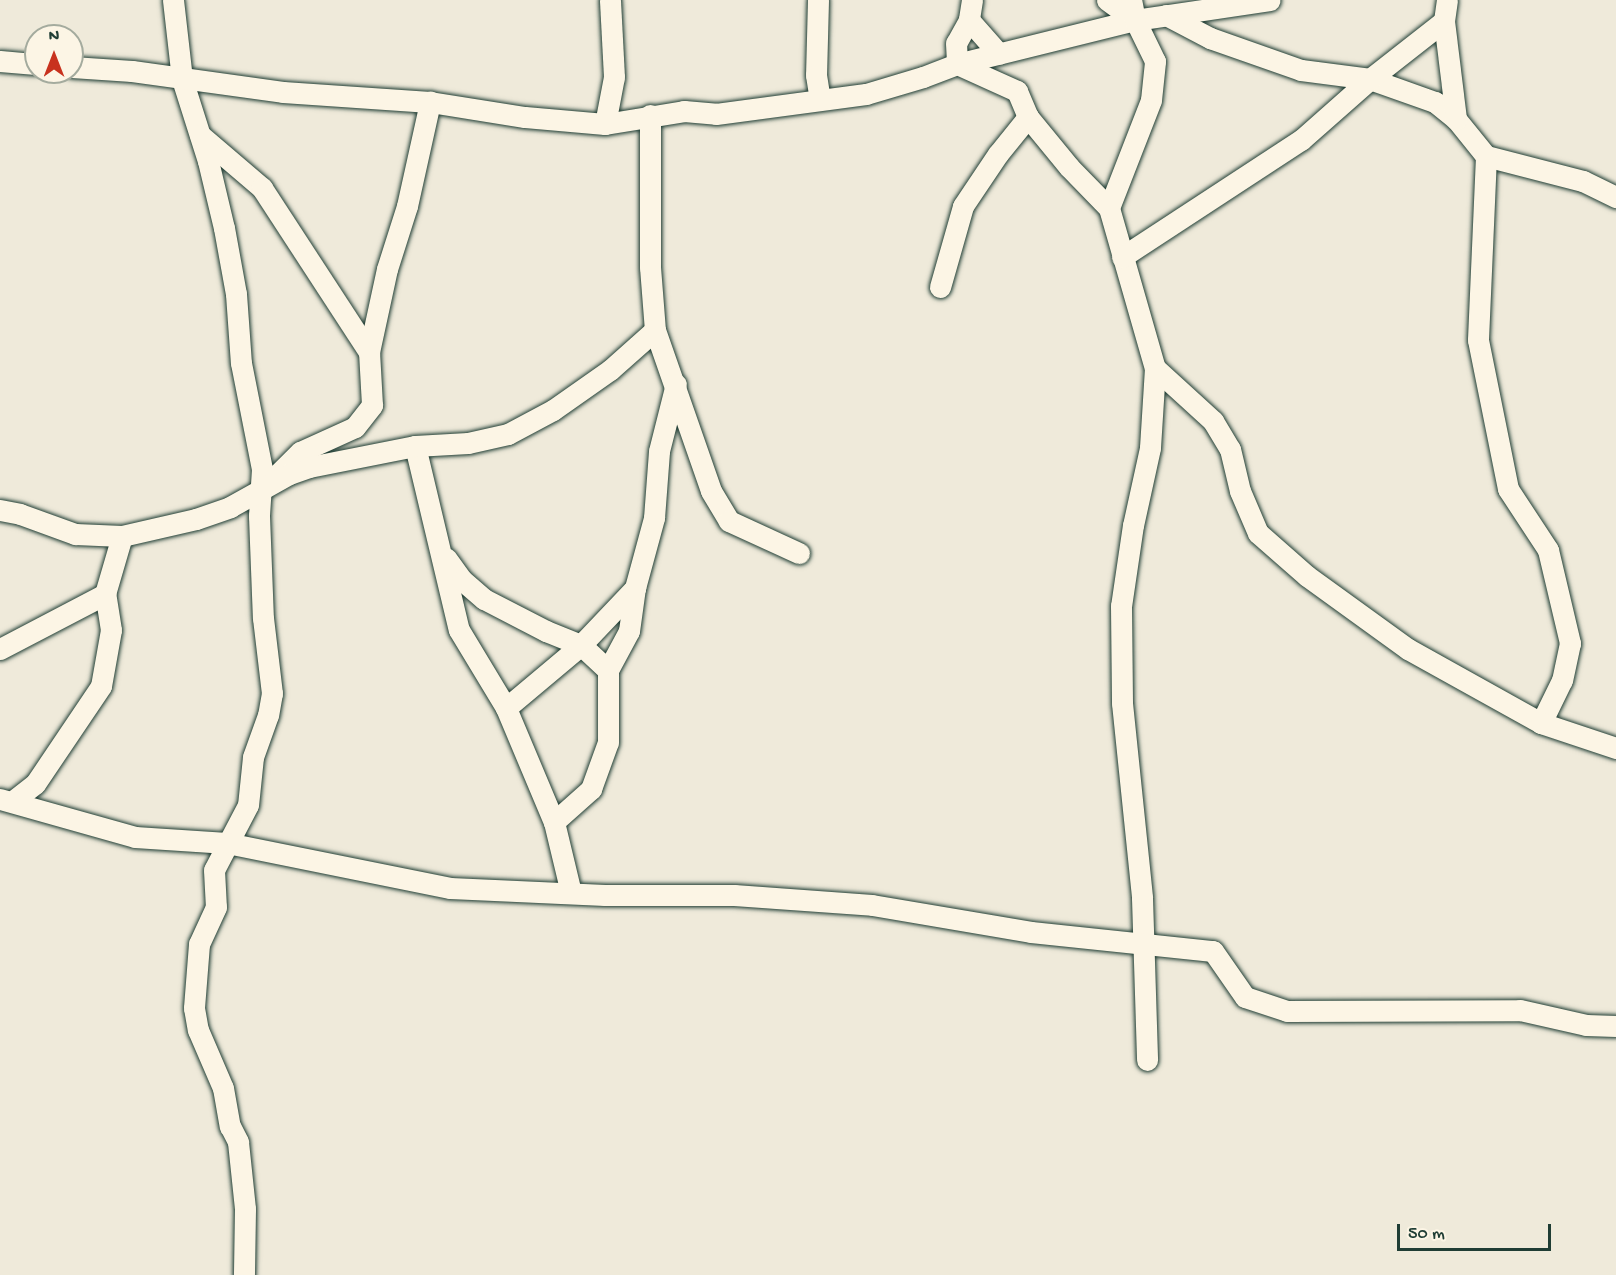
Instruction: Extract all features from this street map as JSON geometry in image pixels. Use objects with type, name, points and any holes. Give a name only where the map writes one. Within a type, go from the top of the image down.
[{"type":"street","points":[[173,0],[182,79],[200,135],[224,228],[236,294],[241,363],[262,469],[259,516],[263,618],[272,693],[268,715],[253,757],[248,805],[214,870],[216,907],[199,944],[194,1008],[198,1030],[223,1088],[230,1126],[238,1142],[245,1209],[244,1275]]},
{"type":"street","points":[[605,124],[614,77],[610,0]]},
{"type":"street","points":[[818,0],[816,75],[820,99]]},
{"type":"street","points":[[1107,0],[1133,10],[1166,15],[1270,0]]},
{"type":"street","points":[[1447,0],[1444,21],[1456,120]]},
{"type":"street","points":[[957,64],[956,43],[970,10]]},
{"type":"street","points":[[970,10],[999,54]]},
{"type":"street","points":[[84,68],[283,92],[430,102],[525,117],[605,124],[684,111],[716,114],[866,94],[1133,10]]},
{"type":"street","points":[[1109,208],[1151,100],[1155,61],[1133,10]]},
{"type":"street","points":[[1166,15],[1210,38],[1301,70],[1370,79],[1435,102],[1456,120],[1485,156],[1583,181],[1616,197]]},
{"type":"street","points":[[1122,258],[1301,140],[1370,79],[1444,21]]},
{"type":"street","points":[[0,61],[24,63]]},
{"type":"street","points":[[957,64],[1017,91],[1028,117],[1109,208],[1155,368],[1150,448],[1133,525],[1121,606],[1122,704],[1143,898],[1147,1060]]},
{"type":"street","points":[[262,491],[300,452],[355,428],[372,405],[369,352],[387,269],[407,206],[430,102]]},
{"type":"street","points":[[650,115],[650,267],[656,330],[711,491],[729,521],[799,553]]},
{"type":"street","points":[[940,287],[963,206],[998,154],[1028,117]]},
{"type":"street","points":[[200,135],[262,189],[369,352]]},
{"type":"street","points":[[1485,156],[1478,340],[1508,489],[1548,550],[1570,643],[1562,680],[1541,723]]},
{"type":"street","points":[[0,510],[20,514],[75,534],[122,536],[196,519],[262,491],[290,474],[309,467],[415,446],[468,442],[508,434],[553,410],[610,370],[656,330]]},
{"type":"street","points":[[1155,368],[1213,421],[1230,449],[1240,491],[1258,533],[1307,576],[1408,649],[1541,723],[1616,748]]},
{"type":"street","points":[[554,822],[591,789],[609,742],[608,670],[629,631],[635,588],[654,518],[659,452],[676,384]]},
{"type":"street","points":[[415,446],[459,630],[506,708],[554,822],[571,893]]},
{"type":"street","points":[[6,800],[35,784],[100,686],[111,630],[105,594],[122,536]]},
{"type":"street","points":[[440,551],[462,579],[484,599],[546,631],[581,645],[608,670]]},
{"type":"street","points":[[506,708],[581,645],[635,588]]},
{"type":"street","points":[[0,649],[105,594]]},
{"type":"street","points":[[6,800],[135,837],[227,843],[450,888],[571,893],[734,895],[872,905],[1031,932],[1213,951],[1245,997],[1287,1011],[1520,1010],[1586,1025],[1616,1026]]}]
